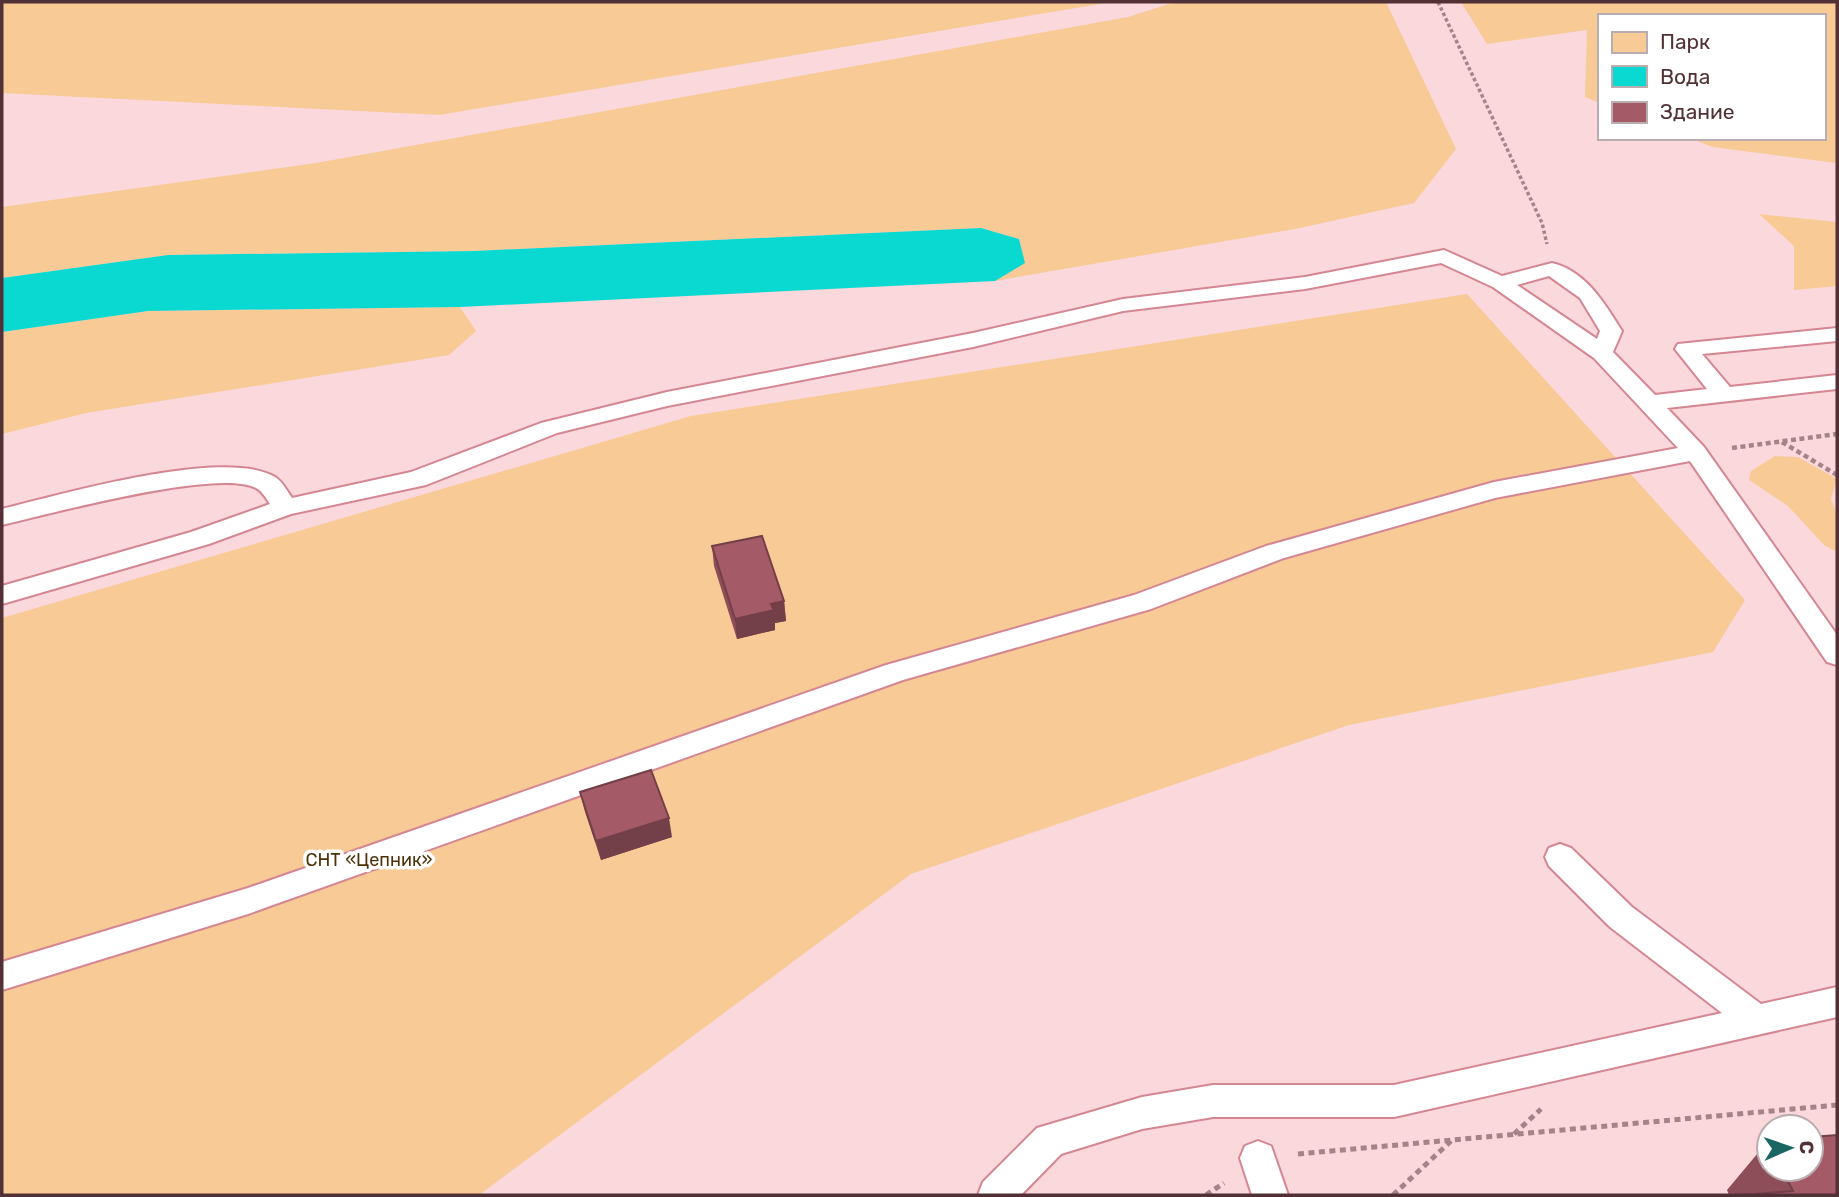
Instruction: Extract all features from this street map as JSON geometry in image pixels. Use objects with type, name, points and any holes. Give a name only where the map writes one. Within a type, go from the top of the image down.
[{"type":"lane","points":[[2,595],[200,538],[286,508],[417,479],[549,428],[667,399],[974,341],[1123,305],[1305,283],[1444,256],[1500,283],[1602,353],[1696,452],[1837,655]]},
{"type":"lane","points":[[1500,283],[1552,269],[1588,294],[1611,331],[1602,353]]},
{"type":"lane","points":[[1724,395],[1686,349],[1837,334]]},
{"type":"lane","points":[[1649,403],[1837,382]]},
{"type":"lane","points":[[2,976],[248,901],[896,673],[1142,602],[1275,552],[1494,490],[1696,452]]},
{"type":"lane","points":[[2,517],[151,483],[232,475],[266,482],[286,508]]},
{"type":"lane","points":[[1560,857],[1621,917],[1757,1020]]},
{"type":"lane","points":[[996,1195],[1050,1140],[1142,1112],[1213,1101],[1394,1101],[1837,1002]]},
{"type":"lane","points":[[1258,1158],[1270,1195]]},
{"type":"path","points":[[1438,2],[1542,223],[1552,269]]},
{"type":"path","points":[[1696,452],[1837,434]]},
{"type":"path","points":[[1781,442],[1837,475]]},
{"type":"path","points":[[1258,1158],[1837,1105]]},
{"type":"path","points":[[1393,1195],[1453,1140]]},
{"type":"green space","points":[[2,2],[1112,2],[439,115],[2,93]]},
{"type":"green space","points":[[1175,2],[1386,2],[1456,149],[1414,203],[1295,229],[995,281],[1024,263],[1019,239],[981,228],[474,251],[168,255],[2,278],[2,207],[316,163],[1128,17]]},
{"type":"green space","points":[[1461,2],[1837,2],[1837,163],[1713,147],[1694,140],[1825,140],[1825,14],[1598,14],[1598,103],[1585,97],[1587,30],[1487,44]]},
{"type":"green space","points":[[1759,214],[1837,222],[1837,286],[1794,290],[1794,246]]},
{"type":"green space","name":"СНТ «Цепник»","points":[[1467,294],[1745,600],[1713,652],[1349,725],[911,874],[479,1195],[2,1195],[2,618],[691,416]]},
{"type":"green space","points":[[460,307],[476,331],[449,355],[86,413],[2,434],[2,332],[148,311]]},
{"type":"green space","points":[[1775,456],[1798,457],[1837,479],[1831,499],[1837,514],[1837,552],[1824,545],[1788,506],[1749,480],[1751,471]]},
{"type":"water","points":[[981,228],[1019,239],[1025,263],[995,281],[460,307],[148,311],[2,332],[2,278],[168,255],[474,251]]},
{"type":"building","points":[[762,536],[784,601],[771,604],[774,610],[735,619],[712,546]]},
{"type":"building","points":[[651,770],[669,818],[596,841],[580,792]]},
{"type":"building","points":[[1837,1135],[1837,1195],[1743,1195],[1793,1191],[1789,1183],[1825,1183],[1825,1136]]}]
